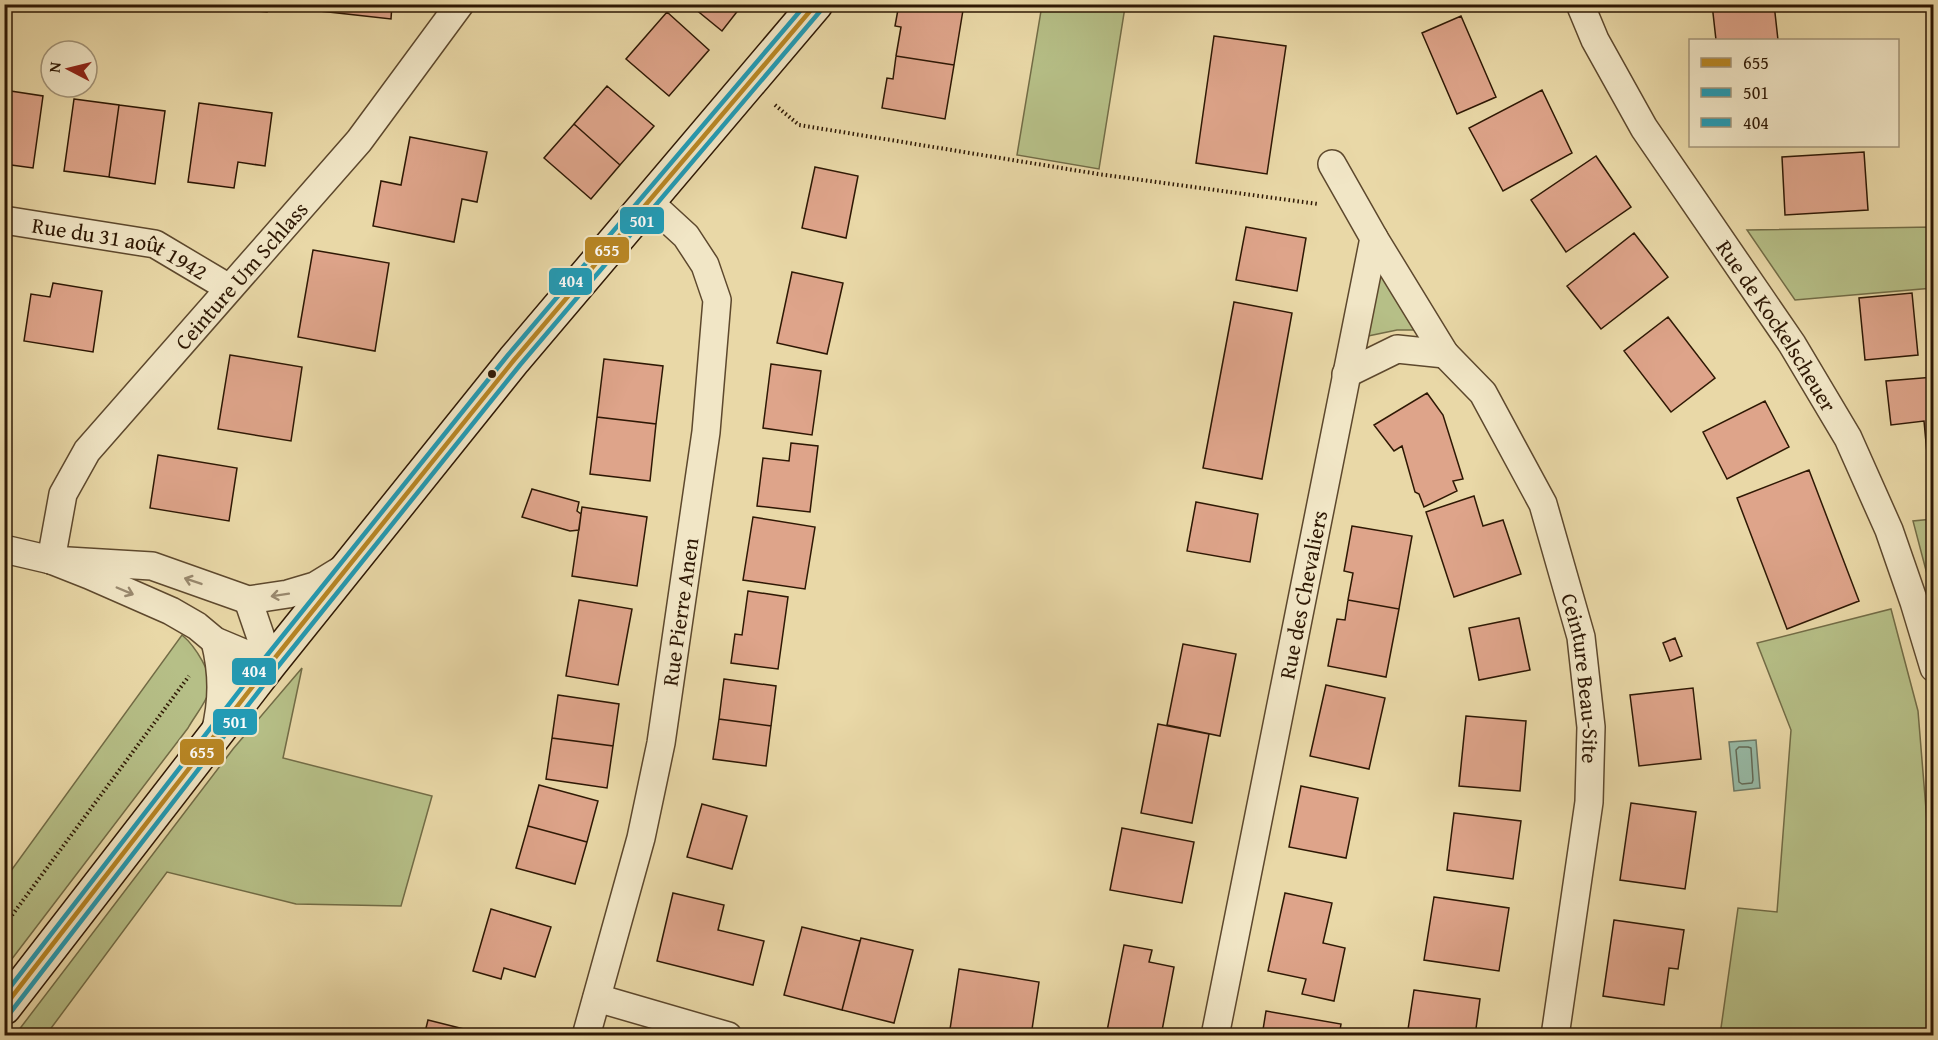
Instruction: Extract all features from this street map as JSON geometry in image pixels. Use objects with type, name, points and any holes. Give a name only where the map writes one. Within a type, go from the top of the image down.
[{"type":"main road","points":[[4,1008],[215,733],[514,360],[816,4]]},
{"type":"street","name":"Ceinture Um Schlass","points":[[51,560],[63,494],[87,451],[359,141],[460,4]]},
{"type":"street","name":"Rue de Kockelscheuer","points":[[1581,4],[1594,40],[1644,128],[1792,344],[1848,438],[1888,530],[1914,602],[1934,668]]},
{"type":"street","points":[[1332,164],[1374,238]]},
{"type":"street","name":"Rue Pierre Anen","points":[[586,1035],[641,838],[661,743],[706,432],[717,300],[705,265],[686,236],[650,202]]},
{"type":"street","name":"Rue du 31 août 1942","points":[[4,220],[154,244],[229,288]]},
{"type":"street","name":"Ceinture Beau-Site","points":[[1374,238],[1445,354],[1484,393],[1543,504],[1581,637],[1591,727],[1588,802],[1555,1035]]},
{"type":"street","name":"Rue des Chevaliers","points":[[1215,1035],[1374,238]]},
{"type":"street","points":[[1346,374],[1397,349],[1445,354]]},
{"type":"street","points":[[4,549],[51,560],[152,566],[248,600],[288,594],[315,586],[348,567]]},
{"type":"street","points":[[51,560],[171,611],[197,626],[215,641],[270,664]]},
{"type":"street","points":[[248,600],[270,664]]},
{"type":"street","points":[[215,641],[222,687],[215,733]]},
{"type":"street","points":[[597,998],[728,1035]]},
{"type":"path","points":[[772,102],[799,125],[1098,174],[1357,209]]},
{"type":"path","points":[[4,926],[194,669]]},
{"type":"green space","points":[[1107,4],[1125,7],[1099,169],[1017,155],[1042,5]]},
{"type":"green space","points":[[1933,227],[1933,288],[1795,300],[1747,230]]},
{"type":"green space","points":[[1383,275],[1416,330],[1397,330],[1368,336],[1379,276]]},
{"type":"green space","points":[[1934,519],[1933,597],[1913,521]]},
{"type":"green space","points":[[1891,609],[1918,711],[1932,883],[1930,1035],[1720,1035],[1738,908],[1777,912],[1791,730],[1757,643]]},
{"type":"green space","points":[[182,635],[197,653],[209,677],[209,692],[205,701],[188,728],[5,968],[5,879]]},
{"type":"green space","points":[[302,668],[283,758],[432,796],[401,906],[296,904],[167,872],[46,1035],[15,1035],[233,749]]},
{"type":"water","points":[[1756,740],[1760,788],[1734,791],[1729,742]]},
{"type":"building","points":[[214,4],[267,4],[267,12],[214,7]]},
{"type":"building","points":[[321,4],[392,4],[391,19],[320,11]]},
{"type":"building","points":[[689,4],[743,4],[722,31]]},
{"type":"building","points":[[899,4],[964,4],[954,65],[896,56],[901,27],[895,26]]},
{"type":"building","points":[[1712,4],[1774,4],[1778,39],[1716,39]]},
{"type":"building","points":[[667,12],[709,50],[669,96],[626,59]]},
{"type":"building","points":[[1461,16],[1496,97],[1457,114],[1422,33]]},
{"type":"building","points":[[1214,36],[1286,46],[1267,174],[1196,163]]},
{"type":"building","points":[[896,56],[954,65],[945,119],[882,108],[887,78],[893,79]]},
{"type":"building","points":[[607,86],[654,126],[620,165],[574,124]]},
{"type":"building","points":[[4,90],[39,95],[39,99],[43,99],[33,168],[4,164]]},
{"type":"building","points":[[1542,90],[1572,153],[1503,191],[1469,128]]},
{"type":"building","points":[[74,99],[119,105],[109,177],[64,171]]},
{"type":"building","points":[[199,103],[272,113],[265,166],[238,162],[234,188],[188,182]]},
{"type":"building","points":[[119,105],[165,111],[155,184],[109,177]]},
{"type":"building","points":[[574,124],[620,165],[591,199],[544,158]]},
{"type":"building","points":[[410,137],[487,152],[477,202],[462,199],[454,242],[373,226],[381,181],[401,185]]},
{"type":"building","points":[[1864,152],[1868,210],[1785,215],[1782,157]]},
{"type":"building","points":[[1596,156],[1631,207],[1566,252],[1531,200]]},
{"type":"building","points":[[815,167],[858,176],[846,238],[802,228]]},
{"type":"building","points":[[1246,227],[1306,238],[1297,291],[1236,280]]},
{"type":"building","points":[[1634,233],[1668,277],[1601,329],[1567,286]]},
{"type":"building","points":[[313,250],[389,263],[375,351],[298,337]]},
{"type":"building","points":[[792,272],[843,283],[827,354],[777,343]]},
{"type":"building","points":[[53,283],[102,291],[93,352],[24,341],[31,294],[50,297]]},
{"type":"building","points":[[1912,293],[1918,355],[1865,360],[1859,298]]},
{"type":"building","points":[[1234,302],[1292,313],[1262,479],[1203,468]]},
{"type":"building","points":[[1668,317],[1715,378],[1671,412],[1624,351]]},
{"type":"building","points":[[230,355],[302,367],[291,441],[218,429]]},
{"type":"building","points":[[604,359],[663,366],[656,424],[597,417]]},
{"type":"building","points":[[771,364],[821,371],[812,435],[763,428]]},
{"type":"building","points":[[1934,377],[1934,474],[1929,475],[1924,421],[1891,425],[1886,381]]},
{"type":"building","points":[[1427,393],[1443,415],[1463,479],[1453,481],[1457,491],[1424,507],[1419,494],[1415,492],[1402,446],[1394,451],[1374,425]]},
{"type":"building","points":[[1765,401],[1789,447],[1727,479],[1703,432]]},
{"type":"building","points":[[597,417],[656,424],[650,481],[590,474]]},
{"type":"building","points":[[791,443],[818,446],[810,512],[757,506],[763,458],[789,461]]},
{"type":"building","points":[[158,455],[237,468],[229,521],[150,508]]},
{"type":"building","points":[[1809,470],[1859,601],[1787,629],[1737,498]]},
{"type":"building","points":[[532,489],[579,502],[577,511],[581,514],[579,530],[570,531],[522,517]]},
{"type":"building","points":[[1474,496],[1483,526],[1503,520],[1521,574],[1454,597],[1426,512]]},
{"type":"building","points":[[1196,502],[1258,514],[1250,562],[1187,551]]},
{"type":"building","points":[[582,507],[647,517],[637,586],[572,576]]},
{"type":"building","points":[[753,517],[815,527],[805,589],[743,580]]},
{"type":"building","points":[[1352,526],[1412,536],[1399,609],[1348,600],[1353,573],[1344,571]]},
{"type":"building","points":[[748,591],[788,597],[778,669],[731,663],[735,634],[742,635]]},
{"type":"building","points":[[579,600],[632,609],[618,685],[566,676]]},
{"type":"building","points":[[1348,600],[1399,609],[1386,677],[1328,666],[1337,619],[1345,620]]},
{"type":"building","points":[[1519,618],[1530,670],[1479,680],[1469,628]]},
{"type":"building","points":[[1675,638],[1682,656],[1670,661],[1663,643]]},
{"type":"building","points":[[1183,644],[1236,654],[1220,736],[1167,725]]},
{"type":"building","points":[[724,679],[776,686],[771,726],[719,719]]},
{"type":"building","points":[[1326,685],[1385,698],[1369,769],[1310,756]]},
{"type":"building","points":[[1693,688],[1701,759],[1639,766],[1630,695]]},
{"type":"building","points":[[558,695],[619,704],[613,746],[552,738]]},
{"type":"building","points":[[1466,716],[1526,721],[1520,791],[1459,786]]},
{"type":"building","points":[[719,719],[771,726],[766,766],[713,759]]},
{"type":"building","points":[[1158,724],[1209,734],[1192,823],[1141,813]]},
{"type":"building","points":[[552,738],[613,746],[607,788],[546,779]]},
{"type":"building","points":[[539,785],[598,801],[587,842],[528,826]]},
{"type":"building","points":[[1301,786],[1358,798],[1346,858],[1289,847]]},
{"type":"building","points":[[1631,803],[1696,812],[1685,889],[1620,880]]},
{"type":"building","points":[[702,804],[747,816],[732,869],[687,857]]},
{"type":"building","points":[[1454,813],[1521,821],[1513,879],[1447,870]]},
{"type":"building","points":[[528,826],[587,842],[575,884],[516,868]]},
{"type":"building","points":[[1122,828],[1194,842],[1182,903],[1110,890]]},
{"type":"building","points":[[673,893],[724,905],[718,930],[764,941],[753,985],[657,961]]},
{"type":"building","points":[[1285,893],[1332,903],[1323,943],[1345,948],[1334,1001],[1302,994],[1306,979],[1268,971]]},
{"type":"building","points":[[1434,897],[1509,908],[1499,971],[1424,960]]},
{"type":"building","points":[[491,909],[551,927],[535,977],[504,968],[501,979],[473,971]]},
{"type":"building","points":[[1614,920],[1684,930],[1678,969],[1669,968],[1664,1005],[1603,996]]},
{"type":"building","points":[[802,927],[860,941],[842,1010],[784,995]]},
{"type":"building","points":[[861,938],[913,950],[894,1023],[842,1010]]},
{"type":"building","points":[[1124,945],[1152,950],[1149,962],[1174,967],[1161,1036],[1106,1036]]},
{"type":"building","points":[[959,969],[1039,982],[1031,1036],[949,1036]]},
{"type":"building","points":[[1414,990],[1480,999],[1475,1036],[1407,1036]]},
{"type":"building","points":[[1266,1011],[1341,1024],[1339,1036],[1262,1036]]},
{"type":"building","points":[[428,1020],[480,1033],[479,1036],[424,1036]]},
{"type":"building","points":[[1602,1029],[1645,1036],[1601,1036]]},
{"type":"transit line","name":"404","points":[[4,995],[264,659],[508,355],[806,4]]},
{"type":"transit line","name":"655","points":[[4,1007],[270,664],[514,360],[816,4]]},
{"type":"transit line","name":"501","points":[[10,1013],[276,669],[520,365],[822,9]]}]
